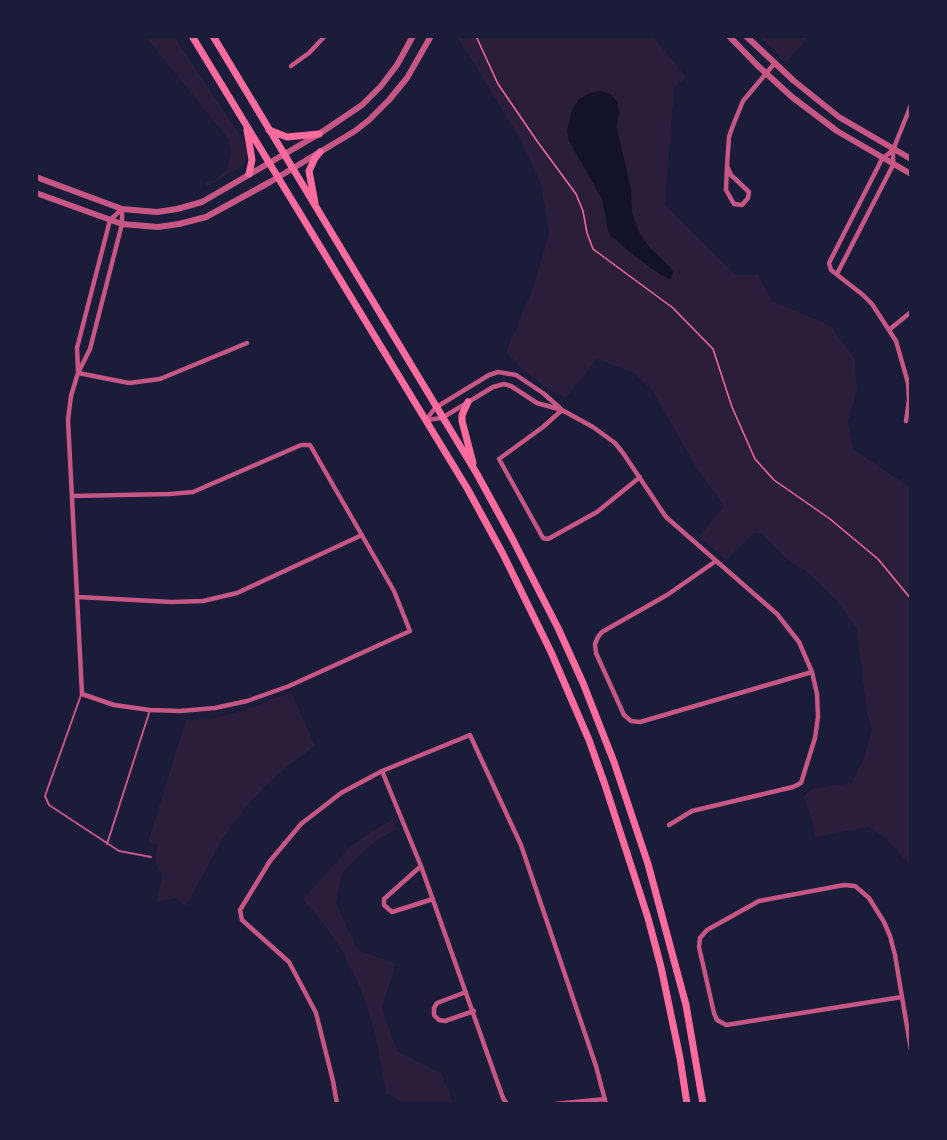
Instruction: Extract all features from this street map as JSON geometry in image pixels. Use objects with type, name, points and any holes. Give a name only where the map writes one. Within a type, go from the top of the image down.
[{"type":"main road","points":[[192,36],[467,488],[520,586],[556,662],[589,740],[625,842],[661,967],[687,1104]]},
{"type":"main road","points":[[213,36],[283,156],[477,474],[558,628],[583,683],[614,762],[648,864],[686,1005],[703,1104]]},
{"type":"main road","points":[[246,124],[252,160],[249,174]]},
{"type":"main road","points":[[267,129],[287,137],[319,134]]},
{"type":"main road","points":[[317,211],[309,171],[320,152]]},
{"type":"main road","points":[[468,402],[462,415],[462,422],[477,474]]},
{"type":"street","points":[[291,66],[309,53],[326,36]]},
{"type":"street","points":[[36,177],[122,208],[157,212],[177,210],[202,202],[283,156],[362,105],[381,86],[400,60],[413,36]]},
{"type":"street","points":[[36,193],[122,224],[158,227],[206,217],[355,131],[389,100],[407,78],[430,36]]},
{"type":"street","points":[[729,36],[792,97],[837,131],[911,174]]},
{"type":"street","points":[[746,36],[774,64],[839,117],[911,159]]},
{"type":"street","points":[[727,166],[731,175],[748,190],[748,198],[742,205],[734,204],[727,194],[727,166],[729,137],[734,119],[743,101],[774,64]]},
{"type":"street","points":[[906,421],[909,400],[908,383],[902,357],[890,329],[863,295],[831,270],[829,263],[882,159],[892,150],[911,105]]},
{"type":"street","points":[[837,274],[893,165],[892,150]]},
{"type":"street","points":[[78,373],[77,348],[110,220],[122,208]]},
{"type":"street","points":[[72,496],[170,495],[193,492],[301,445],[310,445],[394,591],[410,631],[289,686],[247,701],[214,708],[180,711],[150,710],[114,705],[82,694],[68,420],[71,396],[78,373],[90,349],[122,224],[122,208]]},
{"type":"street","points":[[855,212],[866,217]]},
{"type":"street","points":[[890,329],[911,312]]},
{"type":"street","points":[[78,373],[129,383],[160,379],[247,343]]},
{"type":"street","points":[[426,420],[435,408],[489,375],[503,372],[516,375],[543,393],[562,410]]},
{"type":"street","points":[[426,420],[442,418],[493,387],[504,384],[537,403],[562,410],[593,426],[615,443],[666,517],[777,614],[789,627],[806,655],[813,672],[818,717],[816,738],[801,783],[793,787],[692,811],[669,825]]},
{"type":"street","points":[[562,410],[499,459],[543,538],[548,539],[597,512],[640,477]]},
{"type":"street","points":[[78,597],[171,602],[203,601],[237,593],[362,535]]},
{"type":"street","points":[[716,561],[666,595],[602,632],[598,637],[595,644],[596,653],[624,716],[631,721],[640,722],[813,672]]},
{"type":"street","points":[[337,1104],[316,1013],[289,962],[242,920],[240,910],[270,861],[301,824],[341,793],[382,771],[470,735],[521,844],[606,1102],[555,1104]]},
{"type":"street","points":[[382,771],[421,866],[507,1104]]},
{"type":"street","points":[[421,866],[384,899],[384,905],[392,912],[433,899]]},
{"type":"street","points":[[902,997],[726,1025],[717,1020],[714,1013],[699,947],[700,938],[707,930],[759,901],[844,885],[855,885],[869,898],[885,922],[895,955],[911,1050]]},
{"type":"street","points":[[466,992],[437,1003],[434,1015],[439,1020],[445,1021],[474,1011]]},
{"type":"lane","points":[[82,694],[45,796],[49,805],[119,851],[151,857]]},
{"type":"lane","points":[[108,844],[150,710]]},
{"type":"path","points":[[476,36],[498,84],[576,194],[593,249],[673,308],[713,349],[732,407],[755,459],[774,480],[823,514],[878,559],[911,599]]},
{"type":"shaded area","points":[[145,36],[174,36],[243,139],[247,157],[244,165],[206,187],[206,181],[215,180],[227,168],[231,154],[229,140]]},
{"type":"shaded area","points":[[457,36],[653,36],[686,77],[674,88],[665,205],[736,275],[758,275],[772,301],[831,326],[855,359],[857,391],[848,421],[853,449],[911,488],[911,866],[883,836],[869,827],[815,837],[811,815],[803,797],[812,789],[851,783],[863,760],[872,730],[867,713],[857,630],[836,600],[805,570],[788,560],[761,533],[754,533],[726,560],[699,536],[724,506],[696,467],[652,390],[634,373],[597,359],[566,398],[548,389],[524,371],[506,352],[532,291],[549,234],[541,185],[522,142]]},
{"type":"shaded area","points":[[759,36],[810,36],[786,62]]},
{"type":"shaded area","points":[[600,91],[611,94],[618,103],[617,127],[631,190],[632,213],[639,232],[649,247],[670,267],[673,272],[671,279],[661,275],[611,236],[602,199],[569,141],[567,131],[572,110],[579,99]]},
{"type":"shaded area","points":[[291,692],[315,746],[265,786],[242,812],[222,840],[186,906],[176,898],[157,902],[162,874],[155,863],[157,845],[148,842],[186,720],[211,719],[248,709]]},
{"type":"shaded area","points":[[392,820],[397,829],[375,841],[342,873],[336,903],[358,950],[396,964],[382,1007],[397,1051],[441,1073],[454,1104],[404,1104],[386,1093],[375,1033],[361,990],[343,952],[303,899],[349,848],[370,832]]}]
